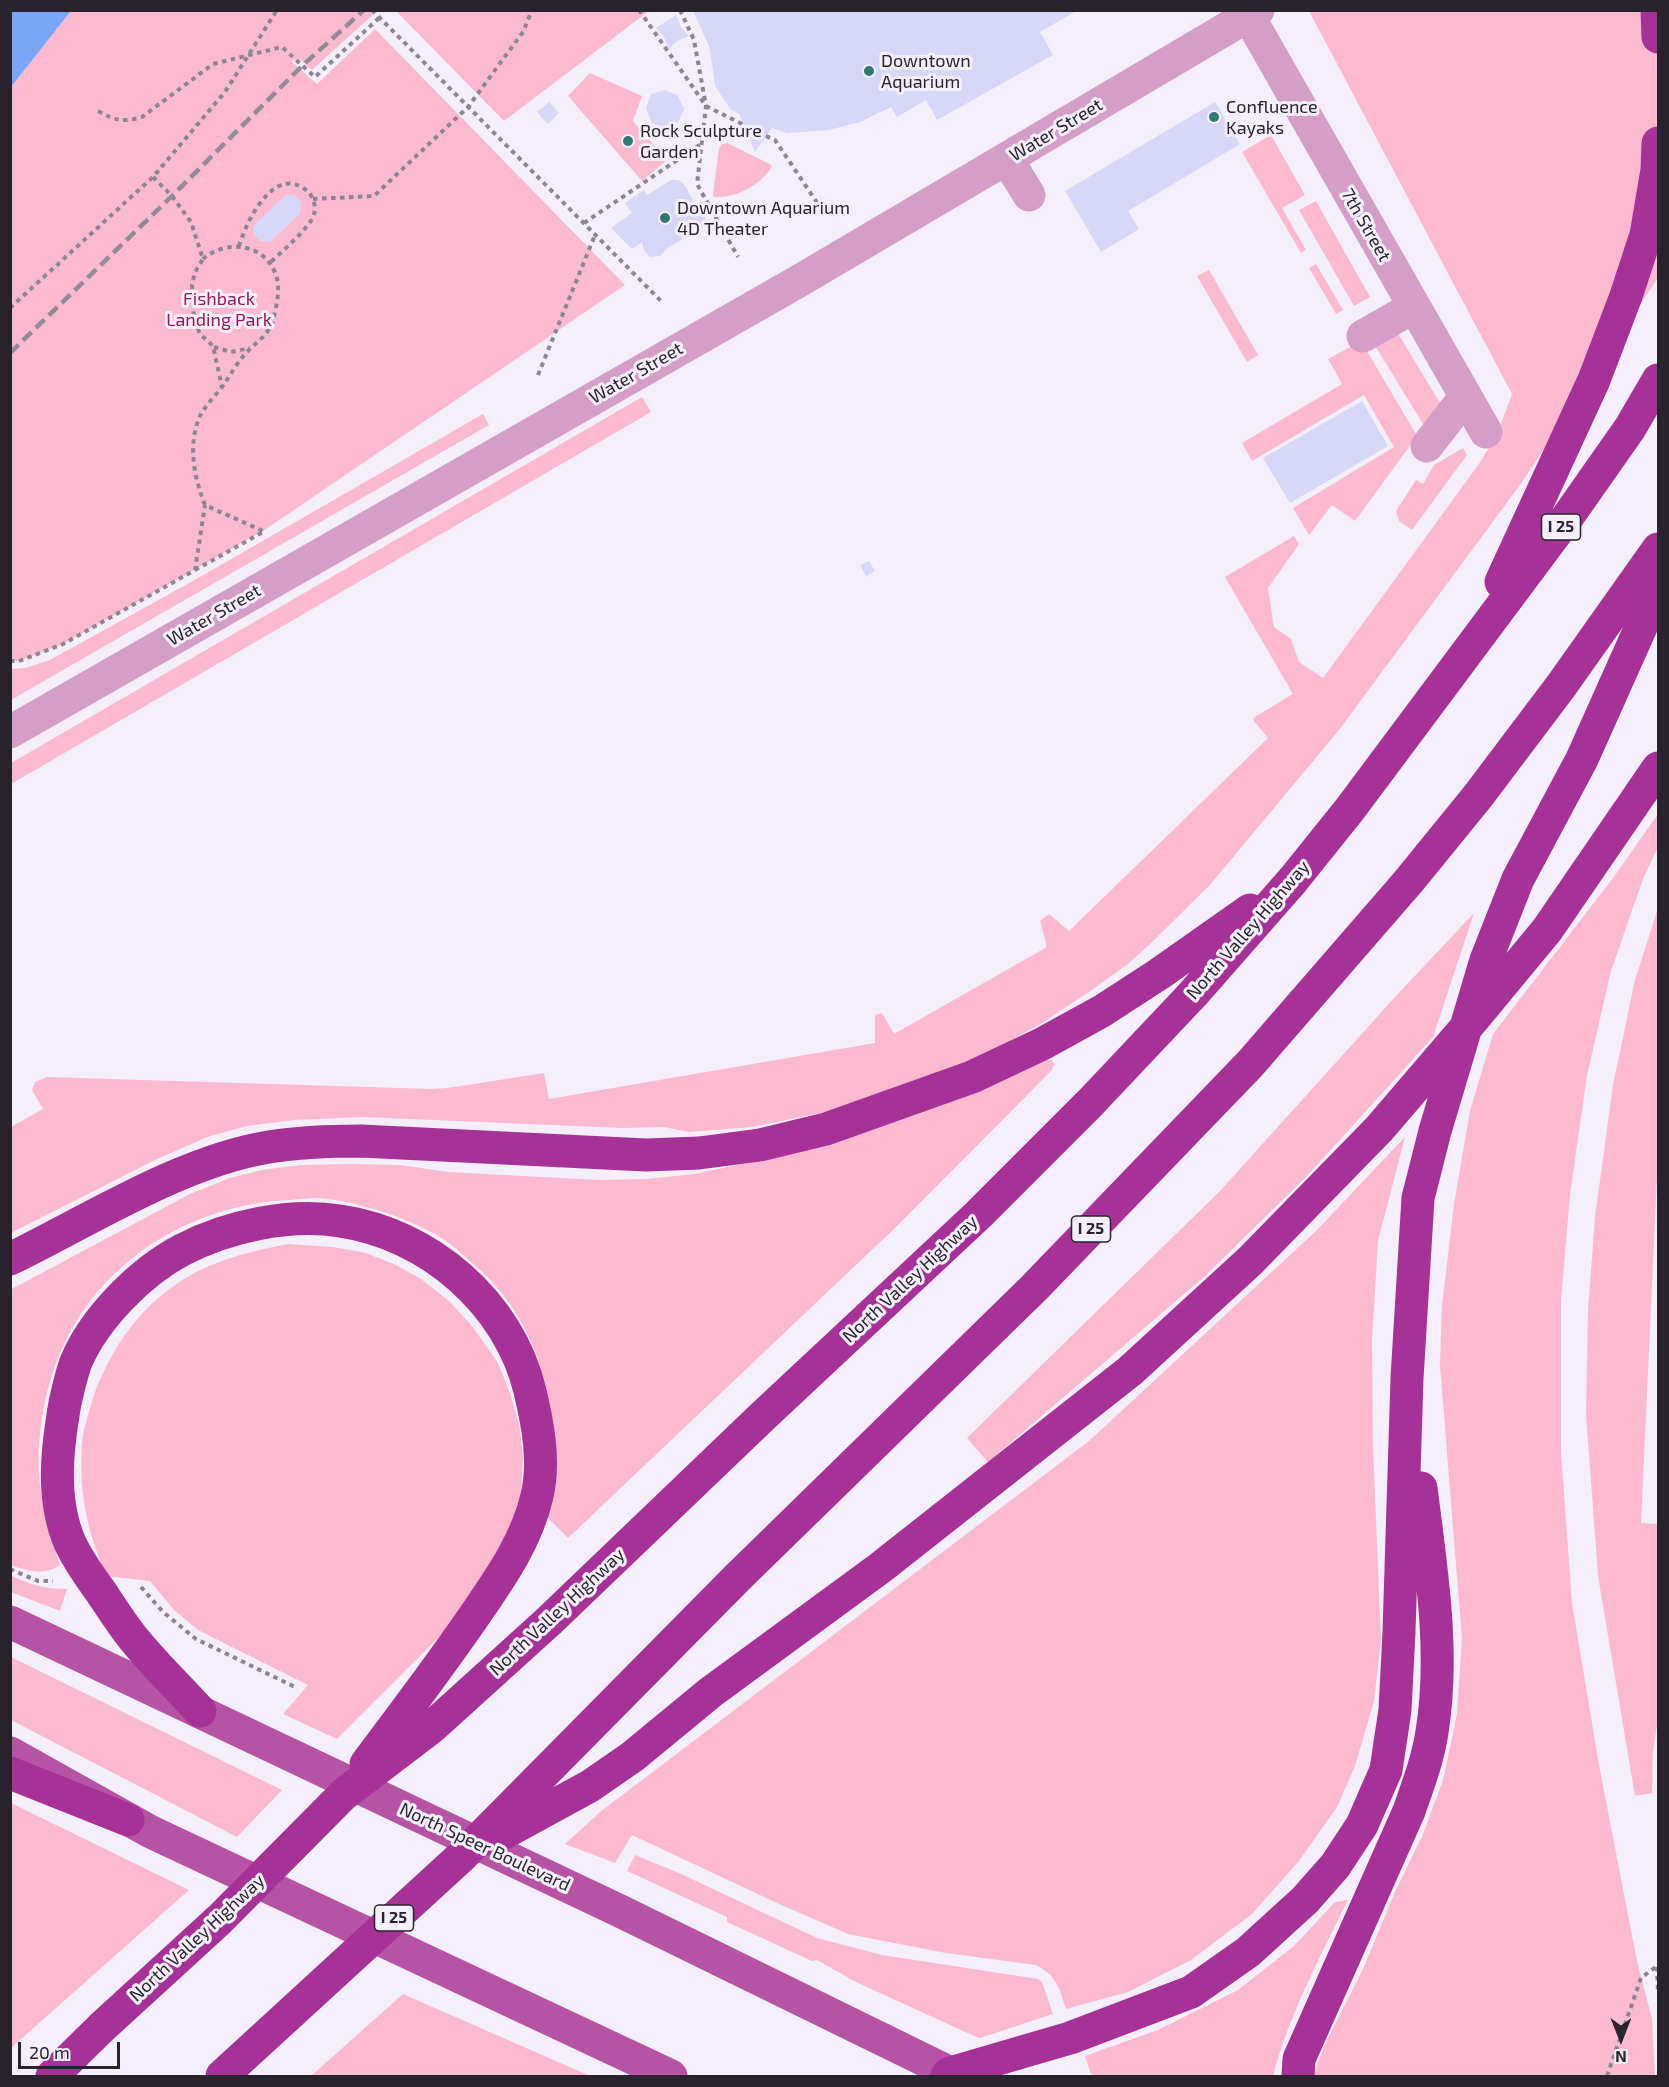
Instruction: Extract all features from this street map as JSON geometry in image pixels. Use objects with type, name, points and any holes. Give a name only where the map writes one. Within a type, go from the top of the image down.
[{"type":"highway","points":[[1657,10],[1659,37]]},
{"type":"highway","points":[[1456,668],[1510,565],[1594,380],[1646,235],[1659,143]]},
{"type":"highway","name":"North Valley Highway","points":[[52,2076],[220,1918],[344,1794],[432,1727],[549,1621],[978,1215],[1091,1102],[1185,1002],[1293,880],[1350,810],[1562,525],[1630,428],[1659,380]]},
{"type":"highway","name":"I 25","points":[[222,2076],[463,1855],[738,1577],[1034,1288],[1250,1064],[1408,882],[1478,796],[1659,549]]},
{"type":"highway","points":[[951,2075],[1070,2038],[1191,1992],[1248,1952],[1305,1900],[1335,1866],[1362,1826],[1386,1770],[1395,1710],[1407,1378],[1418,1198],[1435,1131],[1486,960],[1518,879],[1582,759],[1659,590]]},
{"type":"highway","points":[[463,1855],[590,1786],[632,1757],[711,1692],[880,1568],[1130,1371],[1250,1261],[1379,1129],[1547,930],[1659,768]]},
{"type":"highway","points":[[10,1259],[169,1178],[225,1158],[268,1147],[314,1141],[361,1141],[584,1153],[699,1153],[760,1144],[826,1129],[972,1077],[1041,1044],[1102,1011],[1160,974],[1293,880]]},
{"type":"highway","points":[[200,1712],[132,1637],[70,1544],[62,1516],[57,1479],[57,1452],[69,1386],[76,1363],[87,1341],[115,1304],[143,1277],[181,1251],[225,1232],[270,1222],[304,1219],[338,1220],[373,1227],[404,1240],[440,1260],[471,1287],[495,1316],[513,1344],[527,1378],[535,1411],[540,1452],[540,1478],[536,1498],[519,1548],[462,1635],[344,1794]]},
{"type":"highway","points":[[1298,2076],[1299,2059],[1409,1811],[1423,1771],[1432,1731],[1437,1660],[1435,1616],[1407,1378]]},
{"type":"highway","points":[[10,1773],[140,1826]]},
{"type":"highway","points":[[29,2076],[102,2027]]},
{"type":"main road","name":"North Speer Boulevard","points":[[10,1622],[620,1911],[951,2075]]},
{"type":"main road","points":[[10,1753],[140,1826],[671,2076]]},
{"type":"street","name":"Water Street","points":[[10,732],[799,281],[1250,12]]},
{"type":"street","name":"7th Street","points":[[1250,12],[1408,298],[1486,432]]},
{"type":"street","points":[[1007,159],[1029,195]]},
{"type":"street","points":[[1358,326],[1408,298]]},
{"type":"street","points":[[1427,446],[1465,397]]},
{"type":"path","points":[[10,308],[153,177],[225,92],[277,10]]},
{"type":"path","points":[[372,10],[662,302]]},
{"type":"path","points":[[313,199],[374,196],[468,107],[523,32],[532,10]]},
{"type":"path","points":[[639,10],[706,106],[744,125]]},
{"type":"path","points":[[680,10],[694,39],[706,106],[697,184],[738,257]]},
{"type":"path","points":[[98,111],[128,122],[141,117],[213,64],[282,47],[315,77],[379,18]]},
{"type":"path","points":[[766,136],[775,141],[820,207]]},
{"type":"path","points":[[584,223],[701,143]]},
{"type":"path","points":[[153,177],[172,196],[191,222],[203,259]]},
{"type":"path","points":[[239,246],[255,209],[277,187],[291,184],[300,186],[307,190],[313,199],[315,208],[311,221],[270,263]]},
{"type":"path","points":[[538,375],[595,235]]},
{"type":"path","points":[[239,246],[259,253],[270,263],[276,273],[278,292],[273,320],[265,337],[250,348],[231,352],[213,346],[200,334],[194,319],[192,285],[195,272],[203,259],[218,249],[239,246]]},
{"type":"path","points":[[213,346],[222,387]]},
{"type":"path","points":[[195,570],[205,506],[196,483],[192,446],[200,416],[250,348]]},
{"type":"path","points":[[10,661],[19,661],[63,644],[263,531],[205,506]]},
{"type":"path","points":[[94,1582],[141,1587],[163,1612],[196,1639],[297,1688]]},
{"type":"path","points":[[1606,2076],[1641,1978],[1657,1966],[1659,1992]]},
{"type":"green space","name":"Fishback Landing Park","points":[[71,11],[377,11],[312,70],[298,58],[292,62],[317,84],[375,29],[625,285],[263,531],[63,644],[19,661],[11,661],[11,87]]},
{"type":"green space","points":[[396,11],[649,11],[504,121]]},
{"type":"green space","points":[[1309,11],[1658,11],[1658,278],[1520,485],[1339,730],[1209,886],[1149,945],[1128,964],[1086,994],[1042,1023],[990,1052],[942,1075],[845,1108],[752,1127],[688,1132],[664,1127],[622,1128],[363,1117],[294,1120],[247,1126],[207,1137],[155,1160],[11,1233],[11,1127],[43,1109],[32,1090],[35,1082],[47,1077],[432,1089],[544,1073],[549,1099],[875,1043],[875,1015],[882,1013],[894,1034],[1047,947],[1040,921],[1049,914],[1069,931],[1268,738],[1253,718],[1293,694],[1225,577],[1294,536],[1299,544],[1268,588],[1274,627],[1291,639],[1299,662],[1323,678],[1481,461],[1498,432],[1512,394]]},
{"type":"green space","name":"Rock Sculpture Garden","points":[[590,73],[642,96],[633,121],[667,160],[642,181],[568,96]]},
{"type":"green space","points":[[1271,135],[1305,195],[1282,208],[1306,250],[1301,253],[1242,152]]},
{"type":"green space","points":[[727,143],[772,166],[755,185],[730,196],[714,197],[719,148],[722,144]]},
{"type":"green space","points":[[1316,201],[1370,297],[1354,306],[1299,210]]},
{"type":"green space","points":[[1316,264],[1343,310],[1336,314],[1309,268]]},
{"type":"green space","points":[[1209,270],[1258,355],[1247,362],[1197,276]]},
{"type":"green space","points":[[1399,335],[1443,408],[1426,429],[1371,339]]},
{"type":"green space","points":[[1361,341],[1417,436],[1355,521],[1332,505],[1309,535],[1293,508],[1394,447],[1364,395],[1252,461],[1242,443],[1342,384],[1328,359]]},
{"type":"green space","points":[[642,397],[651,412],[11,784],[11,763]]},
{"type":"green space","points":[[483,414],[489,425],[11,700],[11,669],[25,668],[50,660],[200,577]]},
{"type":"green space","points":[[1463,448],[1467,455],[1412,530],[1399,521],[1396,511],[1416,480],[1423,484],[1434,465]]},
{"type":"green space","points":[[1658,814],[1658,847],[1643,879],[1611,971],[1587,1075],[1570,1195],[1561,1300],[1561,1452],[1572,1603],[1599,1765],[1637,1961],[1652,2019],[1655,2076],[1313,2076],[1325,2044],[1363,1969],[1395,1892],[1423,1834],[1443,1780],[1457,1714],[1462,1639],[1440,1365],[1442,1306],[1454,1204],[1470,1111],[1493,1034],[1613,878]]},
{"type":"green space","points":[[1658,908],[1658,1156],[1641,1523],[1658,1524],[1658,1718],[1653,1752],[1652,1793],[1635,1796],[1598,1576],[1586,1414],[1588,1310],[1595,1217],[1613,1085],[1635,980]]},
{"type":"green space","points":[[1474,913],[1433,1037],[1308,1175],[1205,1276],[988,1462],[967,1438],[1220,1191]]},
{"type":"green space","points":[[1045,1060],[1052,1060],[1054,1064],[1052,1070],[896,1227],[568,1538],[544,1514],[551,1429],[548,1394],[537,1356],[506,1298],[484,1274],[449,1243],[420,1226],[387,1213],[352,1203],[319,1198],[254,1204],[220,1212],[187,1224],[157,1241],[129,1261],[104,1285],[82,1313],[64,1344],[45,1399],[39,1440],[43,1507],[60,1565],[48,1570],[29,1571],[11,1565],[10,1290],[190,1194],[230,1178],[262,1170],[300,1165],[400,1165],[448,1172],[599,1180],[647,1179],[695,1174],[760,1160]]},
{"type":"green space","points":[[1405,1137],[1378,1241],[1372,1340],[1373,1447],[1381,1640],[1374,1701],[1355,1766],[1337,1807],[1299,1861],[1252,1914],[1191,1960],[1128,1992],[1066,2009],[1053,1979],[1036,1965],[946,1953],[848,1934],[632,1835],[615,1863],[565,1844],[600,1812],[1089,1441],[1316,1231]]},
{"type":"green space","points":[[287,1244],[333,1247],[366,1253],[396,1265],[421,1279],[449,1301],[472,1326],[498,1363],[519,1424],[523,1456],[521,1495],[506,1542],[445,1631],[337,1739],[283,1714],[308,1685],[198,1630],[174,1610],[150,1581],[107,1576],[89,1525],[82,1489],[83,1435],[96,1389],[114,1352],[138,1319],[167,1291],[196,1272],[234,1257]]},
{"type":"green space","points":[[10,1575],[38,1586],[67,1589],[60,1611],[11,1592]]},
{"type":"green space","points":[[10,1657],[282,1790],[237,1837],[11,1720]]},
{"type":"green space","points":[[11,1803],[189,1890],[11,2048]]},
{"type":"green space","points":[[635,1855],[679,1873],[817,1938],[882,1955],[1038,1979],[1042,1982],[1053,2014],[980,2038],[974,2036],[856,1982],[817,1960],[812,1961],[727,1922],[727,1917],[627,1871]]},
{"type":"green space","points":[[1348,1900],[1296,2009],[1273,2076],[1096,2076],[1091,2074],[1085,2056],[1158,2030],[1238,1990],[1294,1946],[1335,1902]]},
{"type":"green space","points":[[403,1994],[590,2076],[311,2076]]},
{"type":"water","points":[[10,11],[71,11],[11,87]]},
{"type":"building","name":"Downtown Aquarium","points":[[693,10],[1078,10],[1040,32],[1053,55],[937,120],[926,100],[897,117],[891,107],[860,122],[829,130],[787,133],[772,128],[755,152],[739,114],[731,110],[715,86],[710,49]]},
{"type":"building","points":[[676,15],[681,27],[689,36],[677,41],[669,49],[664,37],[656,28]]},
{"type":"building","points":[[665,90],[678,96],[684,109],[678,123],[665,128],[652,123],[646,108],[651,94]]},
{"type":"building","points":[[549,102],[559,113],[548,124],[537,112]]},
{"type":"building","points":[[1215,102],[1240,144],[1128,211],[1139,229],[1101,252],[1065,191]]},
{"type":"building","name":"Downtown Aquarium 4D Theater","points":[[671,180],[678,180],[684,184],[696,205],[705,213],[705,219],[702,225],[690,231],[660,256],[650,257],[644,250],[642,242],[632,249],[611,228],[632,213],[625,203],[644,190],[647,195]]},
{"type":"building","points":[[286,195],[294,195],[302,203],[300,214],[270,242],[260,241],[253,234],[254,225]]},
{"type":"building","points":[[1362,401],[1388,446],[1290,503],[1263,458]]},
{"type":"building","points":[[869,561],[875,571],[866,576],[860,565]]},
{"type":"railway","points":[[10,353],[303,65],[364,10]]},
{"type":"place","name":"Downtown Aquarium","points":[[869,71]]},
{"type":"place","name":"Confluence Kayaks","points":[[1214,117]]},
{"type":"place","name":"Rock Sculpture Garden","points":[[628,141]]},
{"type":"place","name":"Downtown Aquarium 4D Theater","points":[[665,218]]}]
